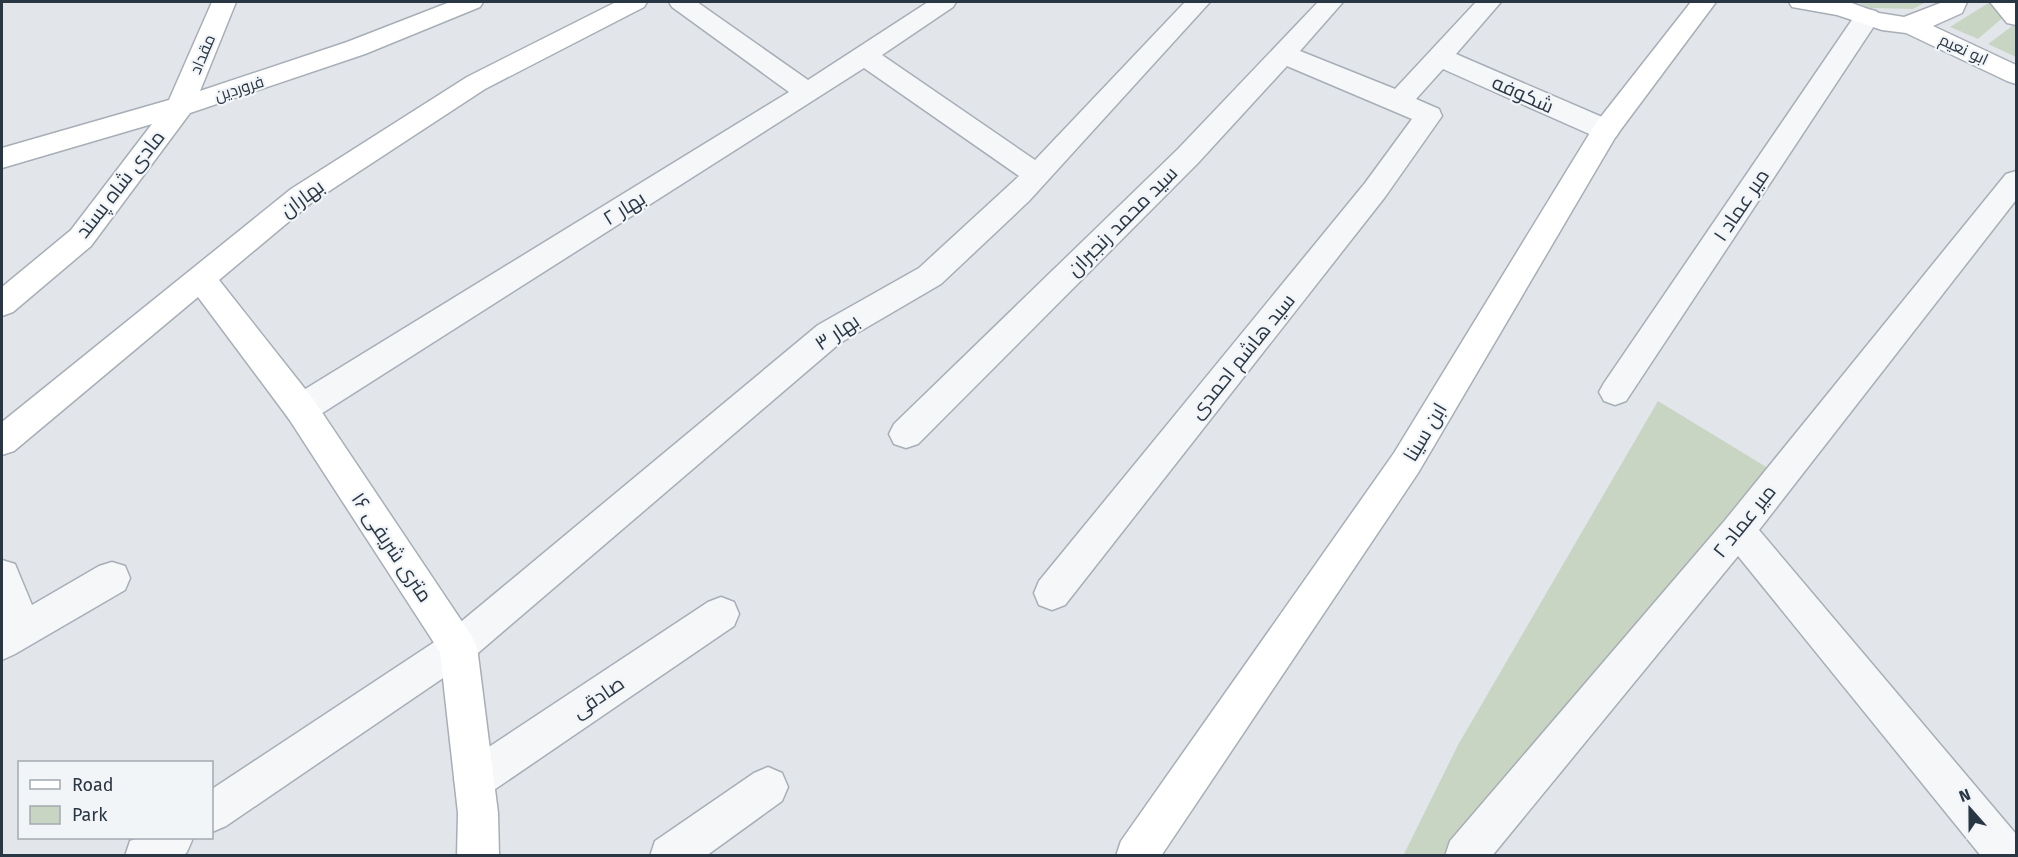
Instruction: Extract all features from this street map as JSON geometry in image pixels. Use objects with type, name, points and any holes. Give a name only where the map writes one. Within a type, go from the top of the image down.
[{"type":"street","name":"مقداد","points":[[180,107],[224,2]]},
{"type":"street","name":"فروردین","points":[[2,158],[265,80],[408,30],[471,2]]},
{"type":"street","name":"بهاران","points":[[2,441],[301,196],[476,83],[635,2]]},
{"type":"street","points":[[681,2],[808,93]]},
{"type":"street","name":"بهار ۲","points":[[301,409],[808,93],[944,2]]},
{"type":"street","name":"بهار ۳","points":[[213,811],[458,647],[829,334],[930,276],[1037,175],[1198,2]]},
{"type":"street","name":"سید محمد رنجبران","points":[[906,434],[1188,156],[1330,2]]},
{"type":"street","points":[[1282,54],[1399,101],[1441,58],[1490,2]]},
{"type":"street","name":"ابن سینا","points":[[1136,855],[1407,464],[1606,130],[1704,2]]},
{"type":"street","points":[[1801,2],[1846,9],[1883,22],[1910,25],[1953,7],[1955,2]]},
{"type":"street","points":[[2002,2],[2016,17]]},
{"type":"street","name":"میر عماد ۱","points":[[1615,392],[1846,9]]},
{"type":"street","name":"ابو نعیم","points":[[1910,25],[2016,75]]},
{"type":"street","points":[[864,56],[1037,175]]},
{"type":"street","name":"شکوفه","points":[[1441,58],[1606,130]]},
{"type":"street","name":"سید هاشم احمدی","points":[[1053,593],[1375,190],[1429,116],[1399,101]]},
{"type":"street","name":"مادی شاه پسند","points":[[2,304],[81,238],[180,107]]},
{"type":"street","name":"میر عماد ۲","points":[[1465,855],[1738,530],[2016,181]]},
{"type":"street","name":"۱۶ متری شریفی","points":[[201,279],[301,409],[458,647],[478,813],[478,855]]},
{"type":"street","points":[[1738,530],[2008,855]]},
{"type":"street","points":[[2,576],[12,635],[112,578]]},
{"type":"street","name":"صادقی","points":[[474,780],[721,614]]},
{"type":"street","points":[[670,855],[768,788]]},
{"type":"street","points":[[145,855],[170,839]]},
{"type":"green space","points":[[1856,2],[1926,2],[1913,9],[1870,8]]},
{"type":"green space","points":[[1990,2],[2006,15],[1978,39],[1950,27]]},
{"type":"green space","points":[[2015,24],[2016,57],[1988,44]]},
{"type":"green space","points":[[1658,401],[1768,468],[1462,855],[1403,856],[1458,745]]}]
